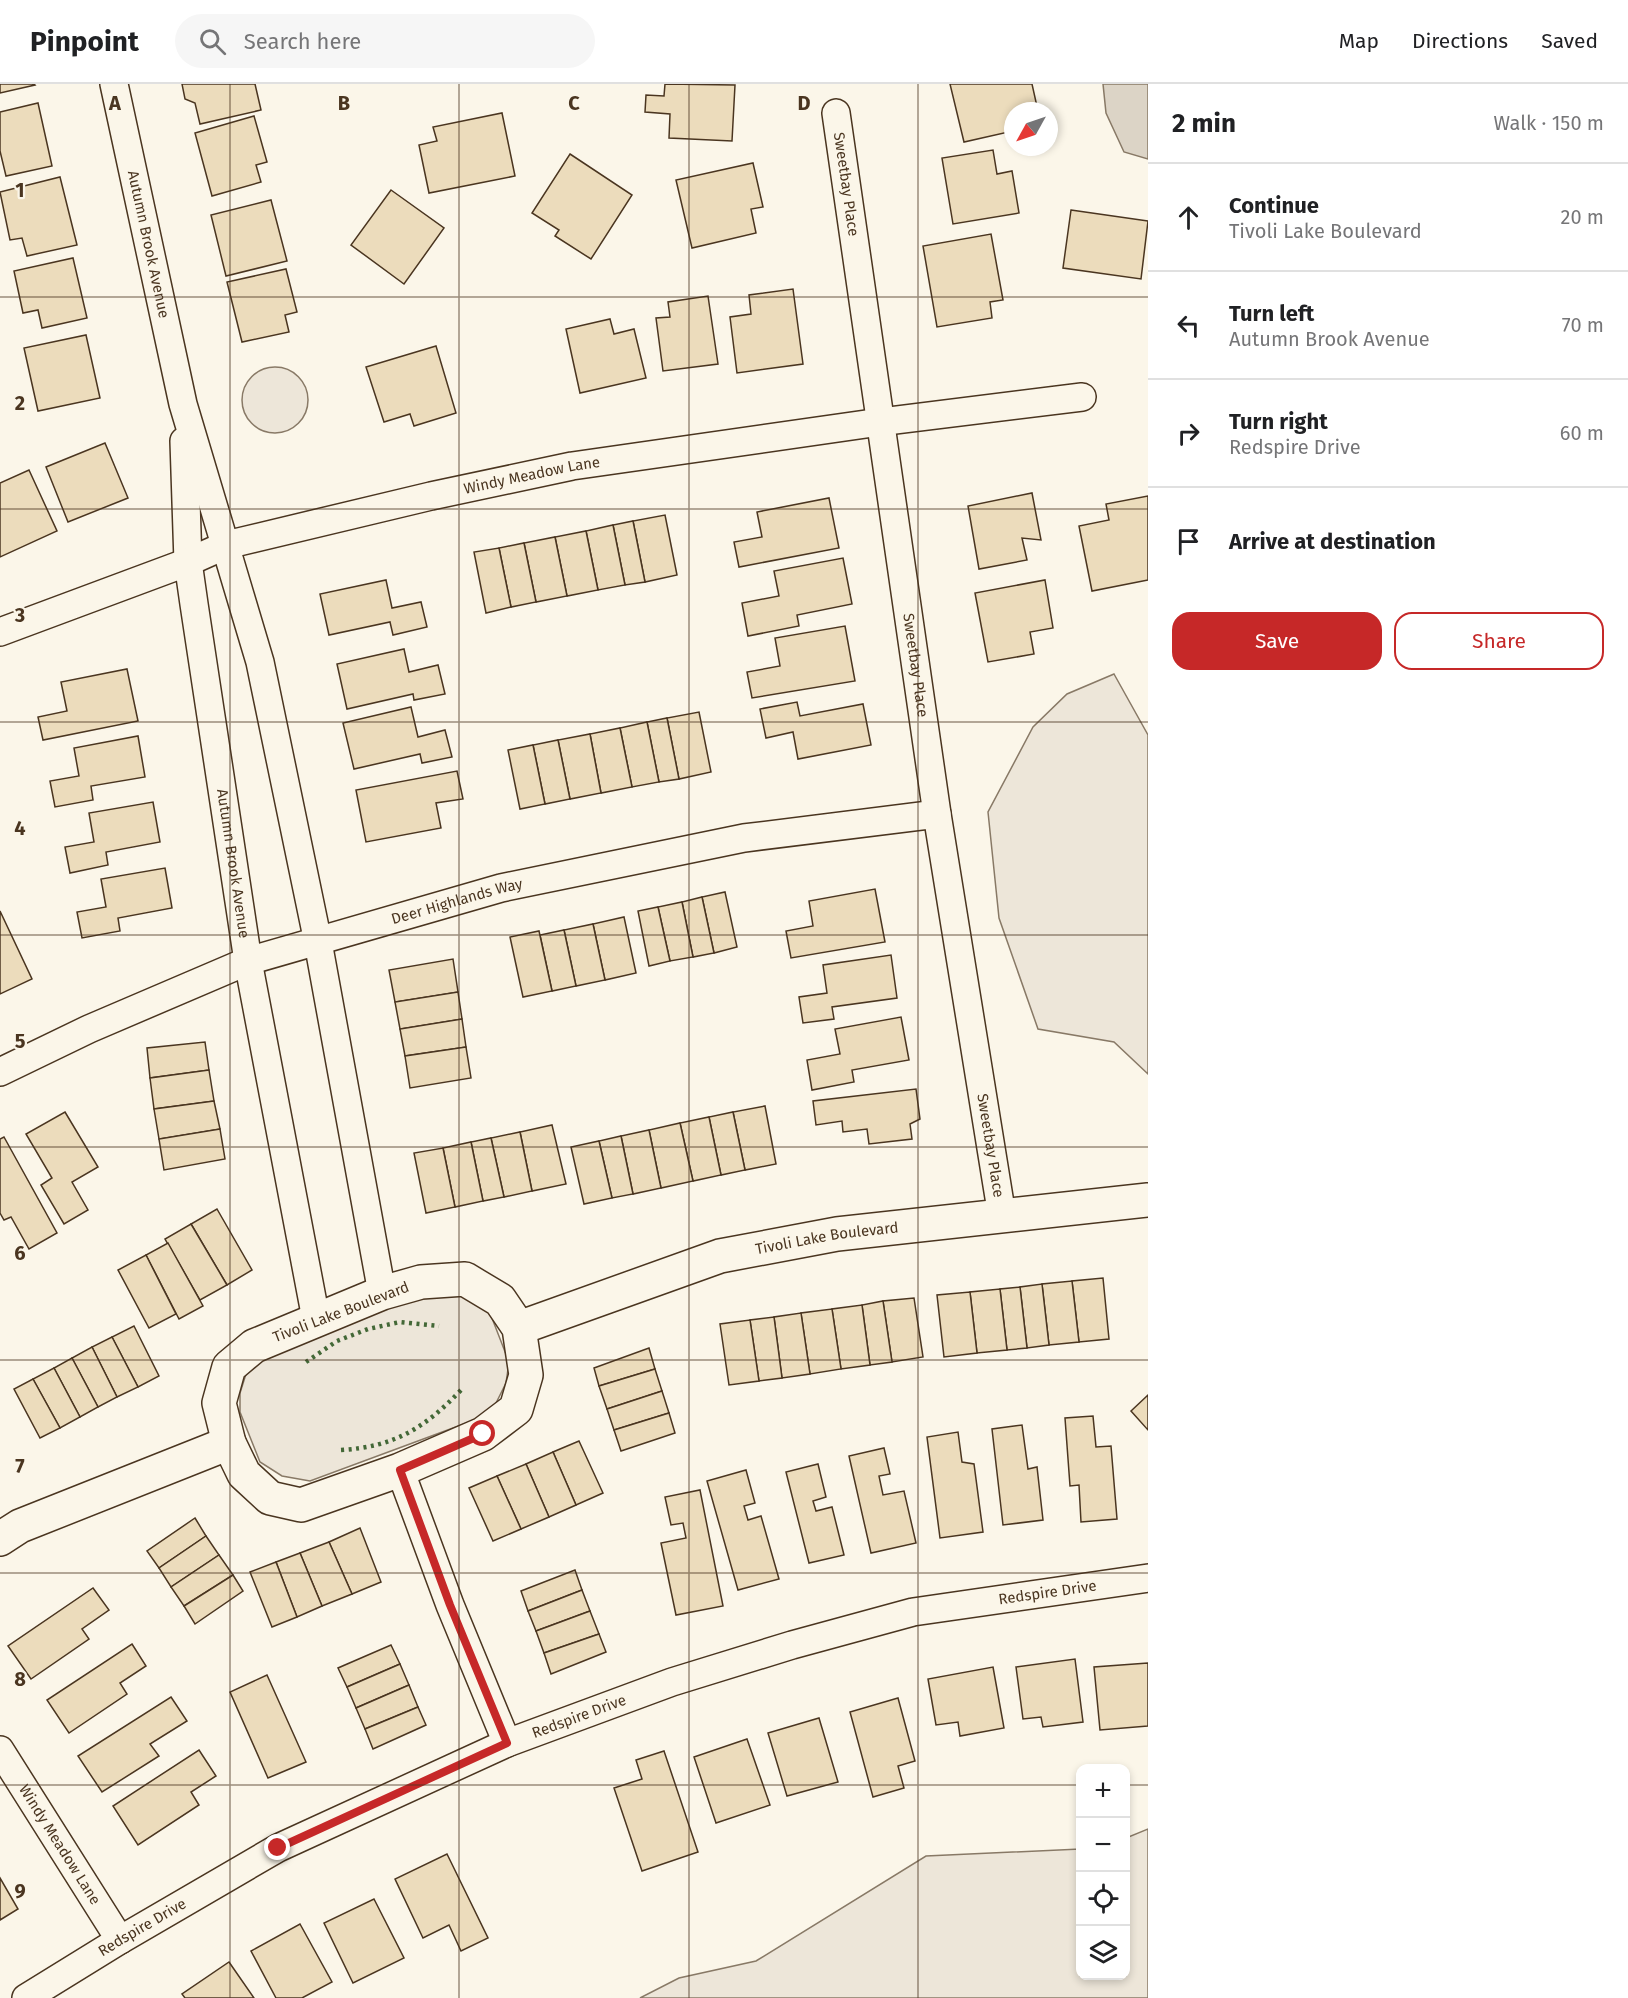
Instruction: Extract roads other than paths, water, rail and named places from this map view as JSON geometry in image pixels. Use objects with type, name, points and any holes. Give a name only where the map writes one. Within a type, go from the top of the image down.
[{"type":"street","name":"Autumn Brook Avenue","points":[[114,84],[183,404],[260,662],[318,942],[382,1293]]},
{"type":"street","name":"Sweetbay Place","points":[[836,113],[937,814],[1002,1216]]},
{"type":"street","name":"Windy Meadow Lane","points":[[0,632],[188,562],[226,545],[441,494],[572,466],[880,422],[1082,397]]},
{"type":"street","name":"Autumn Brook Avenue","points":[[183,404],[188,562],[248,961],[316,1319]]},
{"type":"street","name":"Deer Highlands Way","points":[[0,1072],[89,1029],[248,961],[501,888],[744,838],[937,814]]},
{"type":"street","name":"Tivoli Lake Boulevard","points":[[519,1328],[720,1256],[837,1234],[1148,1200]]},
{"type":"street","name":"Tivoli Lake Boulevard","points":[[465,1279],[500,1300],[519,1328],[526,1375],[516,1409],[483,1434],[400,1470],[301,1505],[270,1498],[244,1474],[229,1443],[219,1402],[229,1367],[254,1346],[382,1293],[421,1282],[465,1279]]},
{"type":"street","points":[[0,1539],[20,1526],[229,1443]]},
{"type":"street","points":[[400,1470],[450,1605],[507,1743]]},
{"type":"street","name":"Redspire Drive","points":[[27,1998],[120,1940],[278,1848],[507,1743],[672,1682],[792,1644],[913,1612],[1148,1578]]},
{"type":"street","name":"Windy Meadow Lane","points":[[0,1750],[120,1940]]}]
